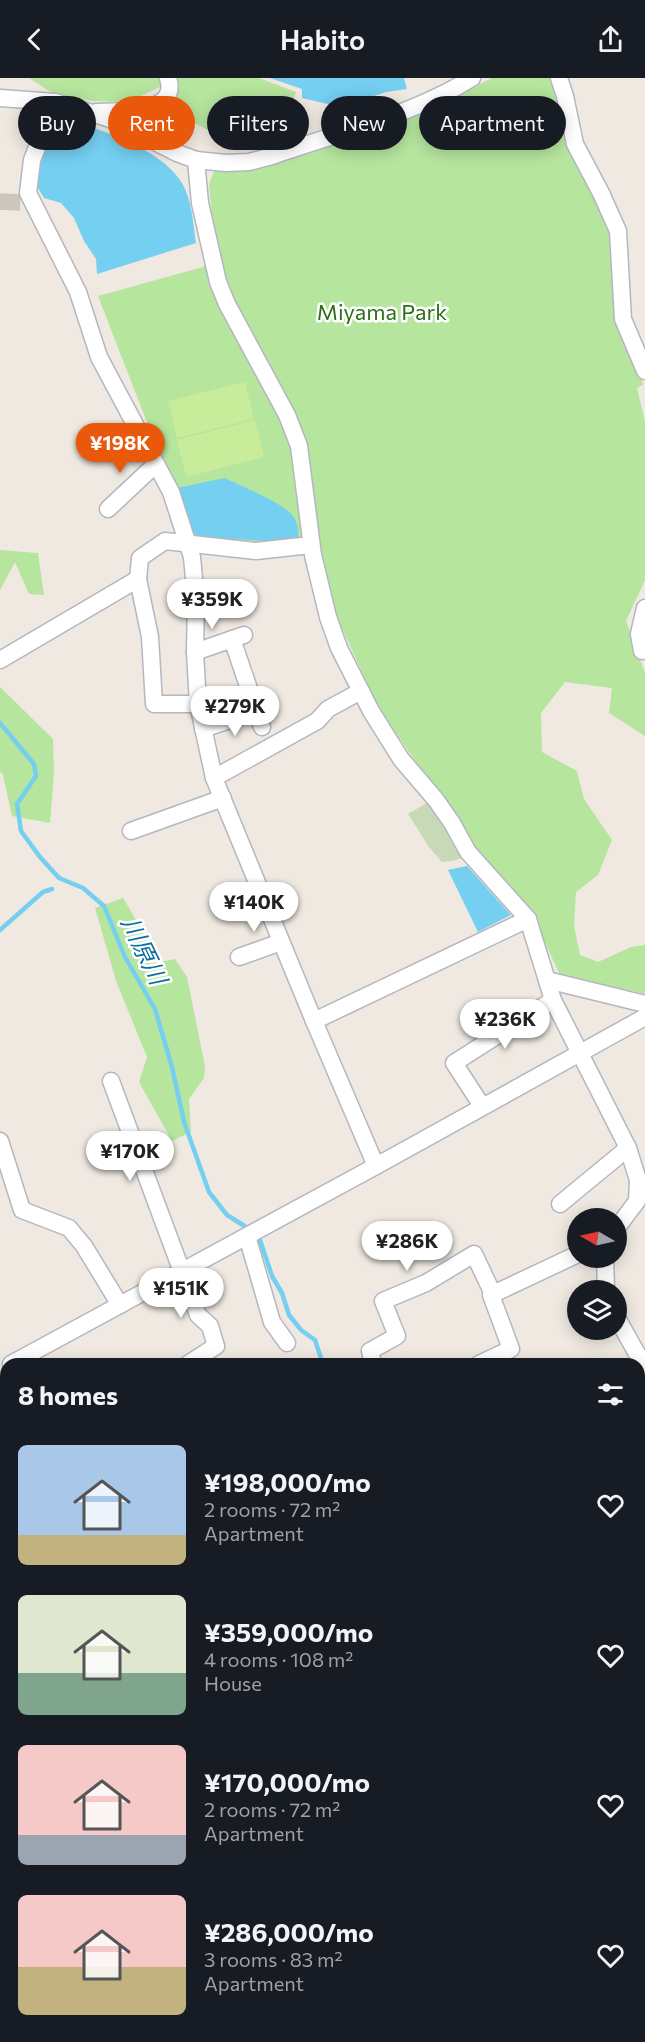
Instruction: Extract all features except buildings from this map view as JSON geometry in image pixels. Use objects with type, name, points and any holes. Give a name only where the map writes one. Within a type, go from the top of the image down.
[{"type":"street","points":[[96,113],[150,108],[161,103],[168,93],[170,81],[168,78]]},
{"type":"street","points":[[96,114],[196,160],[249,162],[421,105],[447,94],[472,78]]},
{"type":"street","points":[[559,78],[575,144],[618,231],[623,319],[645,371]]},
{"type":"street","points":[[0,93],[18,96]]},
{"type":"street","points":[[0,98],[18,99]]},
{"type":"street","points":[[36,150],[32,160],[28,193],[78,292],[99,357],[171,492],[192,557],[198,704],[214,778],[376,1166]]},
{"type":"street","points":[[196,160],[200,203],[218,282],[227,304],[287,415],[299,446],[311,544],[328,617],[339,648],[371,711],[401,759],[425,785],[452,823],[468,852],[528,919],[553,1000],[628,1148],[639,1180],[637,1201],[627,1214]]},
{"type":"street","points":[[108,509],[156,464]]},
{"type":"street","points":[[198,704],[154,704],[150,638],[138,579],[140,558],[165,542],[256,551],[311,544]]},
{"type":"street","points":[[0,660],[138,579]]},
{"type":"street","points":[[642,651],[639,634],[645,608]]},
{"type":"street","points":[[195,652],[238,637],[259,719],[203,729]]},
{"type":"street","points":[[214,778],[317,721],[328,709],[361,691]]},
{"type":"street","points":[[131,831],[223,798]]},
{"type":"street","points":[[314,1021],[528,919]]},
{"type":"street","points":[[239,957],[281,942]]},
{"type":"street","points":[[547,980],[645,1005]]},
{"type":"street","points":[[482,1106],[454,1063],[553,1000]]},
{"type":"street","points":[[22,1358],[645,1017]]},
{"type":"street","points":[[111,1081],[198,1315],[210,1326],[216,1346],[197,1358]]},
{"type":"street","points":[[0,1141],[22,1210],[69,1228],[84,1246],[120,1305]]},
{"type":"street","points":[[560,1204],[628,1148]]},
{"type":"street","points":[[247,1236],[272,1322],[286,1343]]},
{"type":"street","points":[[372,1358],[370,1351],[397,1336],[384,1301],[426,1282],[474,1254],[493,1294]]},
{"type":"street","points":[[492,1358],[511,1349],[490,1295],[567,1259]]},
{"type":"street","points":[[627,1336],[639,1358]]},
{"type":"green space","points":[[29,78],[259,78],[296,92],[295,96],[207,96],[207,130],[195,123],[195,96],[175,96],[168,83],[141,96],[108,96],[108,101],[96,101],[96,96],[54,94]]},
{"type":"green space","points":[[492,78],[550,78],[555,96],[456,96]]},
{"type":"green space","name":"Miyama Park","points":[[419,114],[419,150],[566,150],[566,124],[608,226],[643,385],[637,388],[645,422],[645,580],[626,621],[645,673],[645,736],[609,713],[612,688],[565,682],[541,713],[542,752],[577,771],[584,799],[612,840],[598,875],[576,892],[574,926],[580,955],[598,962],[631,947],[645,945],[645,994],[560,975],[533,917],[469,839],[378,707],[330,602],[311,537],[257,546],[192,538],[98,296],[203,267],[215,256],[209,184],[214,171],[256,167],[321,146],[321,150],[407,150],[407,118]]},
{"type":"green space","points":[[245,382],[254,419],[177,438],[168,401]]},
{"type":"green space","points":[[255,420],[264,457],[186,477],[177,440]]},
{"type":"green space","points":[[0,550],[38,553],[44,595],[29,594],[15,562],[0,590]]},
{"type":"green space","points":[[0,687],[53,739],[54,773],[50,823],[12,816],[3,775],[0,771]]},
{"type":"green space","points":[[430,801],[463,858],[442,862],[429,847],[408,814]]},
{"type":"green space","points":[[123,898],[143,932],[150,964],[175,959],[187,977],[205,1067],[204,1078],[189,1099],[191,1132],[172,1141],[139,1082],[147,1057],[116,981],[95,908]]},
{"type":"water","points":[[270,78],[404,78],[407,89],[374,96],[321,96],[321,102],[309,100],[309,96],[302,96],[302,89]]},
{"type":"water","points":[[96,129],[108,133],[108,150],[145,150],[171,169],[184,187],[191,210],[196,243],[97,274],[96,259],[84,241],[74,218],[61,203],[44,198],[36,185],[46,150],[96,150]]},
{"type":"water","points":[[225,478],[271,500],[288,511],[296,521],[298,539],[269,541],[199,537],[193,532],[177,488]]},
{"type":"water","points":[[467,866],[511,915],[478,932],[448,870]]},
{"type":"waterway","name":"川原川","points":[[0,723],[34,764],[36,776],[17,804],[21,831],[59,878],[83,888],[104,906],[125,957],[155,1009],[172,1067],[184,1122],[209,1192],[227,1215],[246,1227]]},
{"type":"waterway","points":[[0,930],[43,892],[52,889]]},
{"type":"waterway","name":"川原川","points":[[260,1240],[289,1315],[301,1330],[315,1340],[321,1358]]}]
